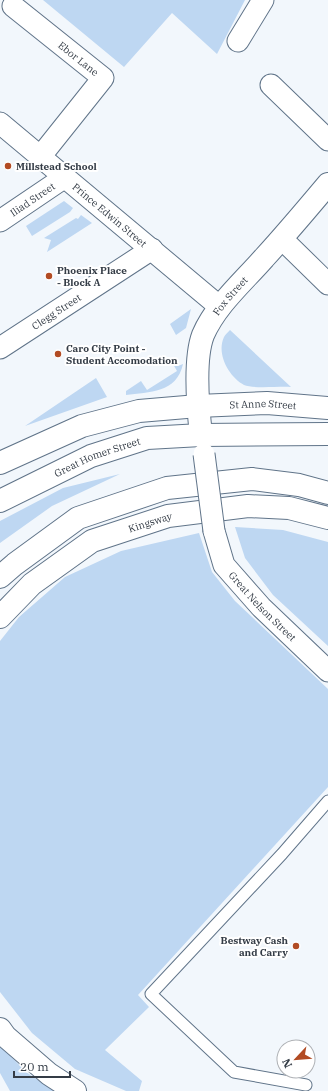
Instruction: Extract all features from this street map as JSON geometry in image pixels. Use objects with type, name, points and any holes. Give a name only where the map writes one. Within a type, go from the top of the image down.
[{"type":"main road","name":"Fox Street","points":[[203,444],[198,406],[199,356],[203,335],[220,307],[282,239],[328,184]]},
{"type":"main road","name":"St Anne Street","points":[[198,406],[267,403],[328,408]]},
{"type":"main road","points":[[0,463],[82,426],[139,411],[198,406]]},
{"type":"main road","points":[[203,444],[328,434]]},
{"type":"main road","name":"Great Homer Street","points":[[0,501],[91,456],[147,438],[203,444]]},
{"type":"main road","points":[[0,585],[8,570],[78,518],[167,488],[252,479],[299,485],[328,493]]},
{"type":"main road","name":"Kingsway","points":[[0,617],[32,584],[92,541],[168,516],[248,506],[289,508],[328,518]]},
{"type":"main road","points":[[0,1029],[5,1036],[49,1074],[75,1091]]},
{"type":"street","points":[[238,41],[262,0]]},
{"type":"street","name":"Ebor Lane","points":[[13,6],[103,78],[40,157]]},
{"type":"street","points":[[271,85],[328,140]]},
{"type":"street","name":"Prince Edwin Street","points":[[0,123],[220,307]]},
{"type":"street","name":"Iliad Street","points":[[0,221],[65,177]]},
{"type":"street","points":[[282,239],[328,284]]},
{"type":"street","name":"Clegg Street","points":[[0,348],[152,249]]},
{"type":"street","name":"Great Nelson Street","points":[[203,444],[214,531],[224,565],[261,607],[328,671]]},
{"type":"lane","points":[[306,1085],[234,1072],[151,994],[282,854],[328,801]]},
{"type":"shaded area","points":[[43,0],[245,0],[217,54],[172,13],[124,67]]},
{"type":"shaded area","points":[[64,201],[73,208],[70,212],[32,236],[26,226]]},
{"type":"shaded area","points":[[81,215],[92,223],[47,252],[51,240],[44,238],[76,218],[78,219]]},
{"type":"shaded area","points":[[191,309],[186,328],[176,335],[170,324]]},
{"type":"shaded area","points":[[230,330],[291,387],[248,386],[244,385],[233,377],[225,364],[222,351],[224,337]]},
{"type":"shaded area","points":[[173,364],[178,366],[183,364],[180,374],[175,381],[168,386],[153,392],[126,395],[126,391],[141,381],[147,390],[177,371]]},
{"type":"shaded area","points":[[96,378],[107,397],[25,426]]},
{"type":"shaded area","points":[[120,474],[52,506],[0,543],[0,521],[63,488]]},
{"type":"shaded area","points":[[235,527],[283,530],[328,542],[328,646],[273,595],[245,558]]},
{"type":"shaded area","points":[[199,533],[212,572],[235,601],[328,689],[328,787],[138,995],[149,1007],[105,1050],[142,1081],[139,1091],[126,1091],[75,1069],[32,1033],[0,992],[0,641],[19,617],[65,577],[121,551]]},
{"type":"shaded area","points":[[0,1045],[26,1072],[54,1091],[10,1091],[0,1073]]},
{"type":"place","name":"Millstead School","points":[[8,166]]},
{"type":"place","name":"Phoenix Place - Block A","points":[[49,276]]},
{"type":"place","name":"Caro City Point - Student Accomodation","points":[[58,354]]},
{"type":"place","name":"Bestway Cash and Carry","points":[[296,946]]}]
